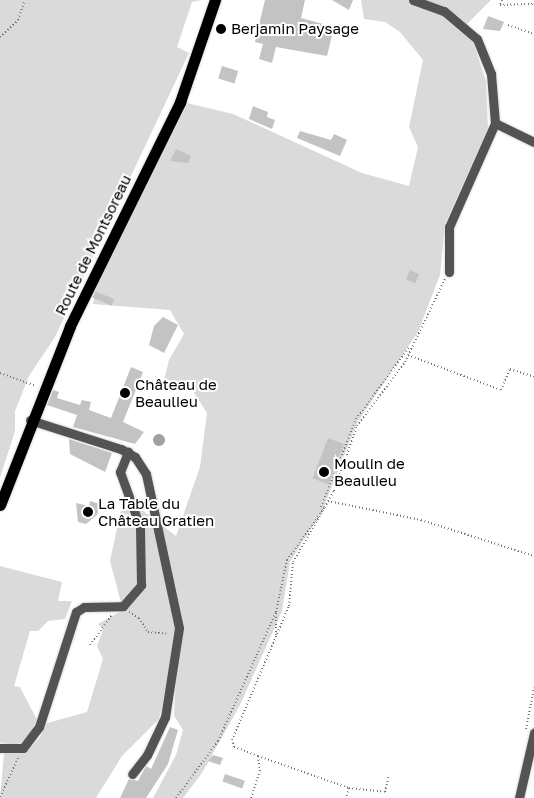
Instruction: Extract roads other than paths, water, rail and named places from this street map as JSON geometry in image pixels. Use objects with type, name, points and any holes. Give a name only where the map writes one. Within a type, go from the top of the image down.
[{"type":"main road","name":"Route de Montsoreau","points":[[0,505],[43,388],[180,102],[215,0]]},
{"type":"street","points":[[413,0],[444,11],[477,39],[491,74],[495,123],[449,227],[449,272]]},
{"type":"street","points":[[495,123],[534,142]]},
{"type":"street","points":[[30,420],[128,452],[146,474],[178,633],[166,717],[147,755],[132,774]]},
{"type":"street","points":[[0,748],[23,748],[39,727],[76,612],[84,607],[123,606],[141,585],[140,527],[120,472],[128,452]]},
{"type":"street","points":[[519,798],[534,732]]},
{"type":"place","name":"Berjamin Paysage","points":[[221,29]]},
{"type":"place","name":"Château de Beaulieu","points":[[125,393]]},
{"type":"place","name":"Moulin de Beaulieu","points":[[324,472]]},
{"type":"place","name":"La Table du Château Gratien","points":[[88,512]]}]
